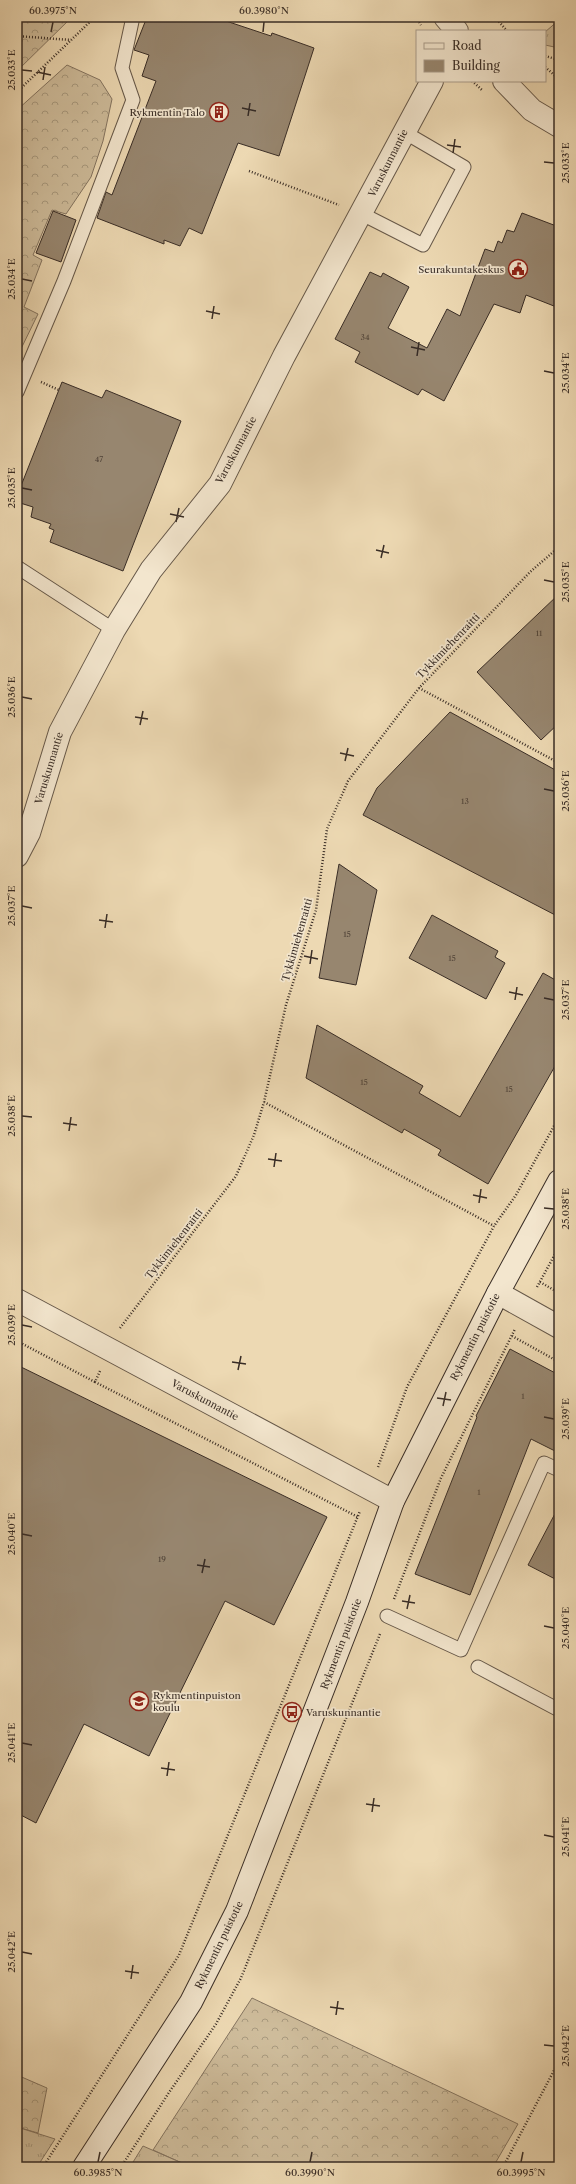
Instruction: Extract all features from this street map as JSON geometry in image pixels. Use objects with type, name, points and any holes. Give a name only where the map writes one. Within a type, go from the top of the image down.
[{"type":"street","points":[[445,17],[456,30]]},
{"type":"street","name":"Varuskunnantie","points":[[17,856],[29,833],[60,732],[114,630],[151,570],[220,484],[284,356],[362,214],[431,82]]},
{"type":"street","points":[[505,82],[532,110],[559,126]]},
{"type":"street","name":"Rykmentin puistotie","points":[[84,2167],[191,2002],[237,1911],[357,1602],[393,1501],[498,1293],[559,1181]]},
{"type":"street","points":[[498,1293],[559,1327]]},
{"type":"street","name":"Varuskunnantie","points":[[17,1300],[393,1501]]},
{"type":"lane","points":[[17,392],[64,281],[133,100],[122,68],[133,17]]},
{"type":"lane","points":[[362,214],[423,245],[464,167],[404,132]]},
{"type":"lane","points":[[17,567],[114,630]]},
{"type":"lane","points":[[388,1616],[461,1650],[544,1463],[559,1470]]},
{"type":"lane","points":[[478,1667],[559,1710]]},
{"type":"path","points":[[17,92],[95,17]]},
{"type":"path","points":[[495,17],[506,30]]},
{"type":"path","points":[[17,36],[71,40]]},
{"type":"path","points":[[546,56],[559,60]]},
{"type":"path","points":[[546,68],[559,79]]},
{"type":"path","points":[[250,171],[362,214]]},
{"type":"path","name":"Tykkimiehenraitti","points":[[95,1382],[119,1328],[236,1176],[254,1135],[264,1102],[286,1005],[316,910],[327,829],[348,781],[419,688],[530,572],[559,547]]},
{"type":"path","points":[[419,688],[559,763]]},
{"type":"path","points":[[264,1102],[494,1226]]},
{"type":"path","points":[[44,2167],[179,1955],[370,1488],[407,1387],[494,1226],[516,1195],[559,1117]]},
{"type":"path","points":[[388,1616],[441,1478],[489,1377],[559,1247]]},
{"type":"path","points":[[540,1282],[559,1293]]},
{"type":"path","points":[[512,1336],[559,1362]]},
{"type":"path","points":[[17,1341],[358,1517]]},
{"type":"path","points":[[502,2167],[559,2061]]},
{"type":"path","points":[[121,2167],[141,2136]]},
{"type":"green space","points":[[17,17],[72,17],[17,71]]},
{"type":"green space","points":[[559,20],[559,48],[546,45],[546,31]]},
{"type":"green space","points":[[67,65],[100,80],[112,99],[103,141],[91,177],[66,214],[52,210],[33,255],[42,260],[24,307],[38,314],[17,357],[17,110]]},
{"type":"green space","points":[[252,1998],[518,2124],[493,2167],[191,2167],[153,2150]]},
{"type":"green space","points":[[17,2075],[47,2088],[38,2133],[17,2127]]},
{"type":"green space","points":[[17,2127],[55,2139],[37,2167],[17,2167]]},
{"type":"green space","points":[[143,2146],[191,2167],[130,2167]]},
{"type":"building","name":"Rykmentin Talo","points":[[147,17],[214,17],[271,36],[272,33],[314,48],[279,156],[238,143],[202,234],[189,228],[180,246],[164,240],[164,244],[97,218],[106,192],[112,195],[156,81],[142,76],[149,55],[134,50]]},
{"type":"building","points":[[53,211],[76,220],[61,262],[36,253]]},
{"type":"building","points":[[522,213],[559,227],[559,308],[526,295],[520,313],[494,304],[444,401],[422,389],[418,395],[355,362],[360,352],[335,339],[370,272],[381,277],[383,273],[409,287],[388,328],[427,348],[447,309],[460,316],[485,249],[494,252],[498,241],[502,243],[507,230],[514,232]]},
{"type":"building","points":[[62,382],[102,398],[106,390],[181,421],[123,571],[50,542],[54,530],[49,528],[51,524],[31,517],[33,507],[17,502],[17,496]]},
{"type":"building","points":[[559,594],[559,723],[541,740],[477,672]]},
{"type":"building","points":[[450,712],[559,772],[559,917],[363,815],[377,788]]},
{"type":"building","points":[[339,864],[377,890],[356,985],[319,978]]},
{"type":"building","points":[[432,915],[498,951],[495,957],[505,963],[486,999],[409,958]]},
{"type":"building","points":[[543,973],[559,982],[559,1059],[488,1184],[438,1155],[441,1150],[404,1129],[402,1133],[306,1078],[317,1025],[423,1086],[419,1093],[460,1117]]},
{"type":"building","points":[[510,1349],[559,1375],[559,1453],[531,1439],[470,1595],[415,1574],[477,1417],[476,1416]]},
{"type":"building","points":[[17,1365],[327,1517],[274,1625],[225,1601],[149,1756],[84,1724],[36,1823],[17,1813]]},
{"type":"building","points":[[559,1506],[559,1581],[528,1565]]},
{"type":"place","name":"Rykmentin Talo","points":[[219,112]]},
{"type":"place","name":"Seurakuntakeskus","points":[[518,269]]},
{"type":"place","name":"Rykmentinpuiston koulu","points":[[139,1701]]},
{"type":"place","name":"Varuskunnantie","points":[[292,1712]]}]
